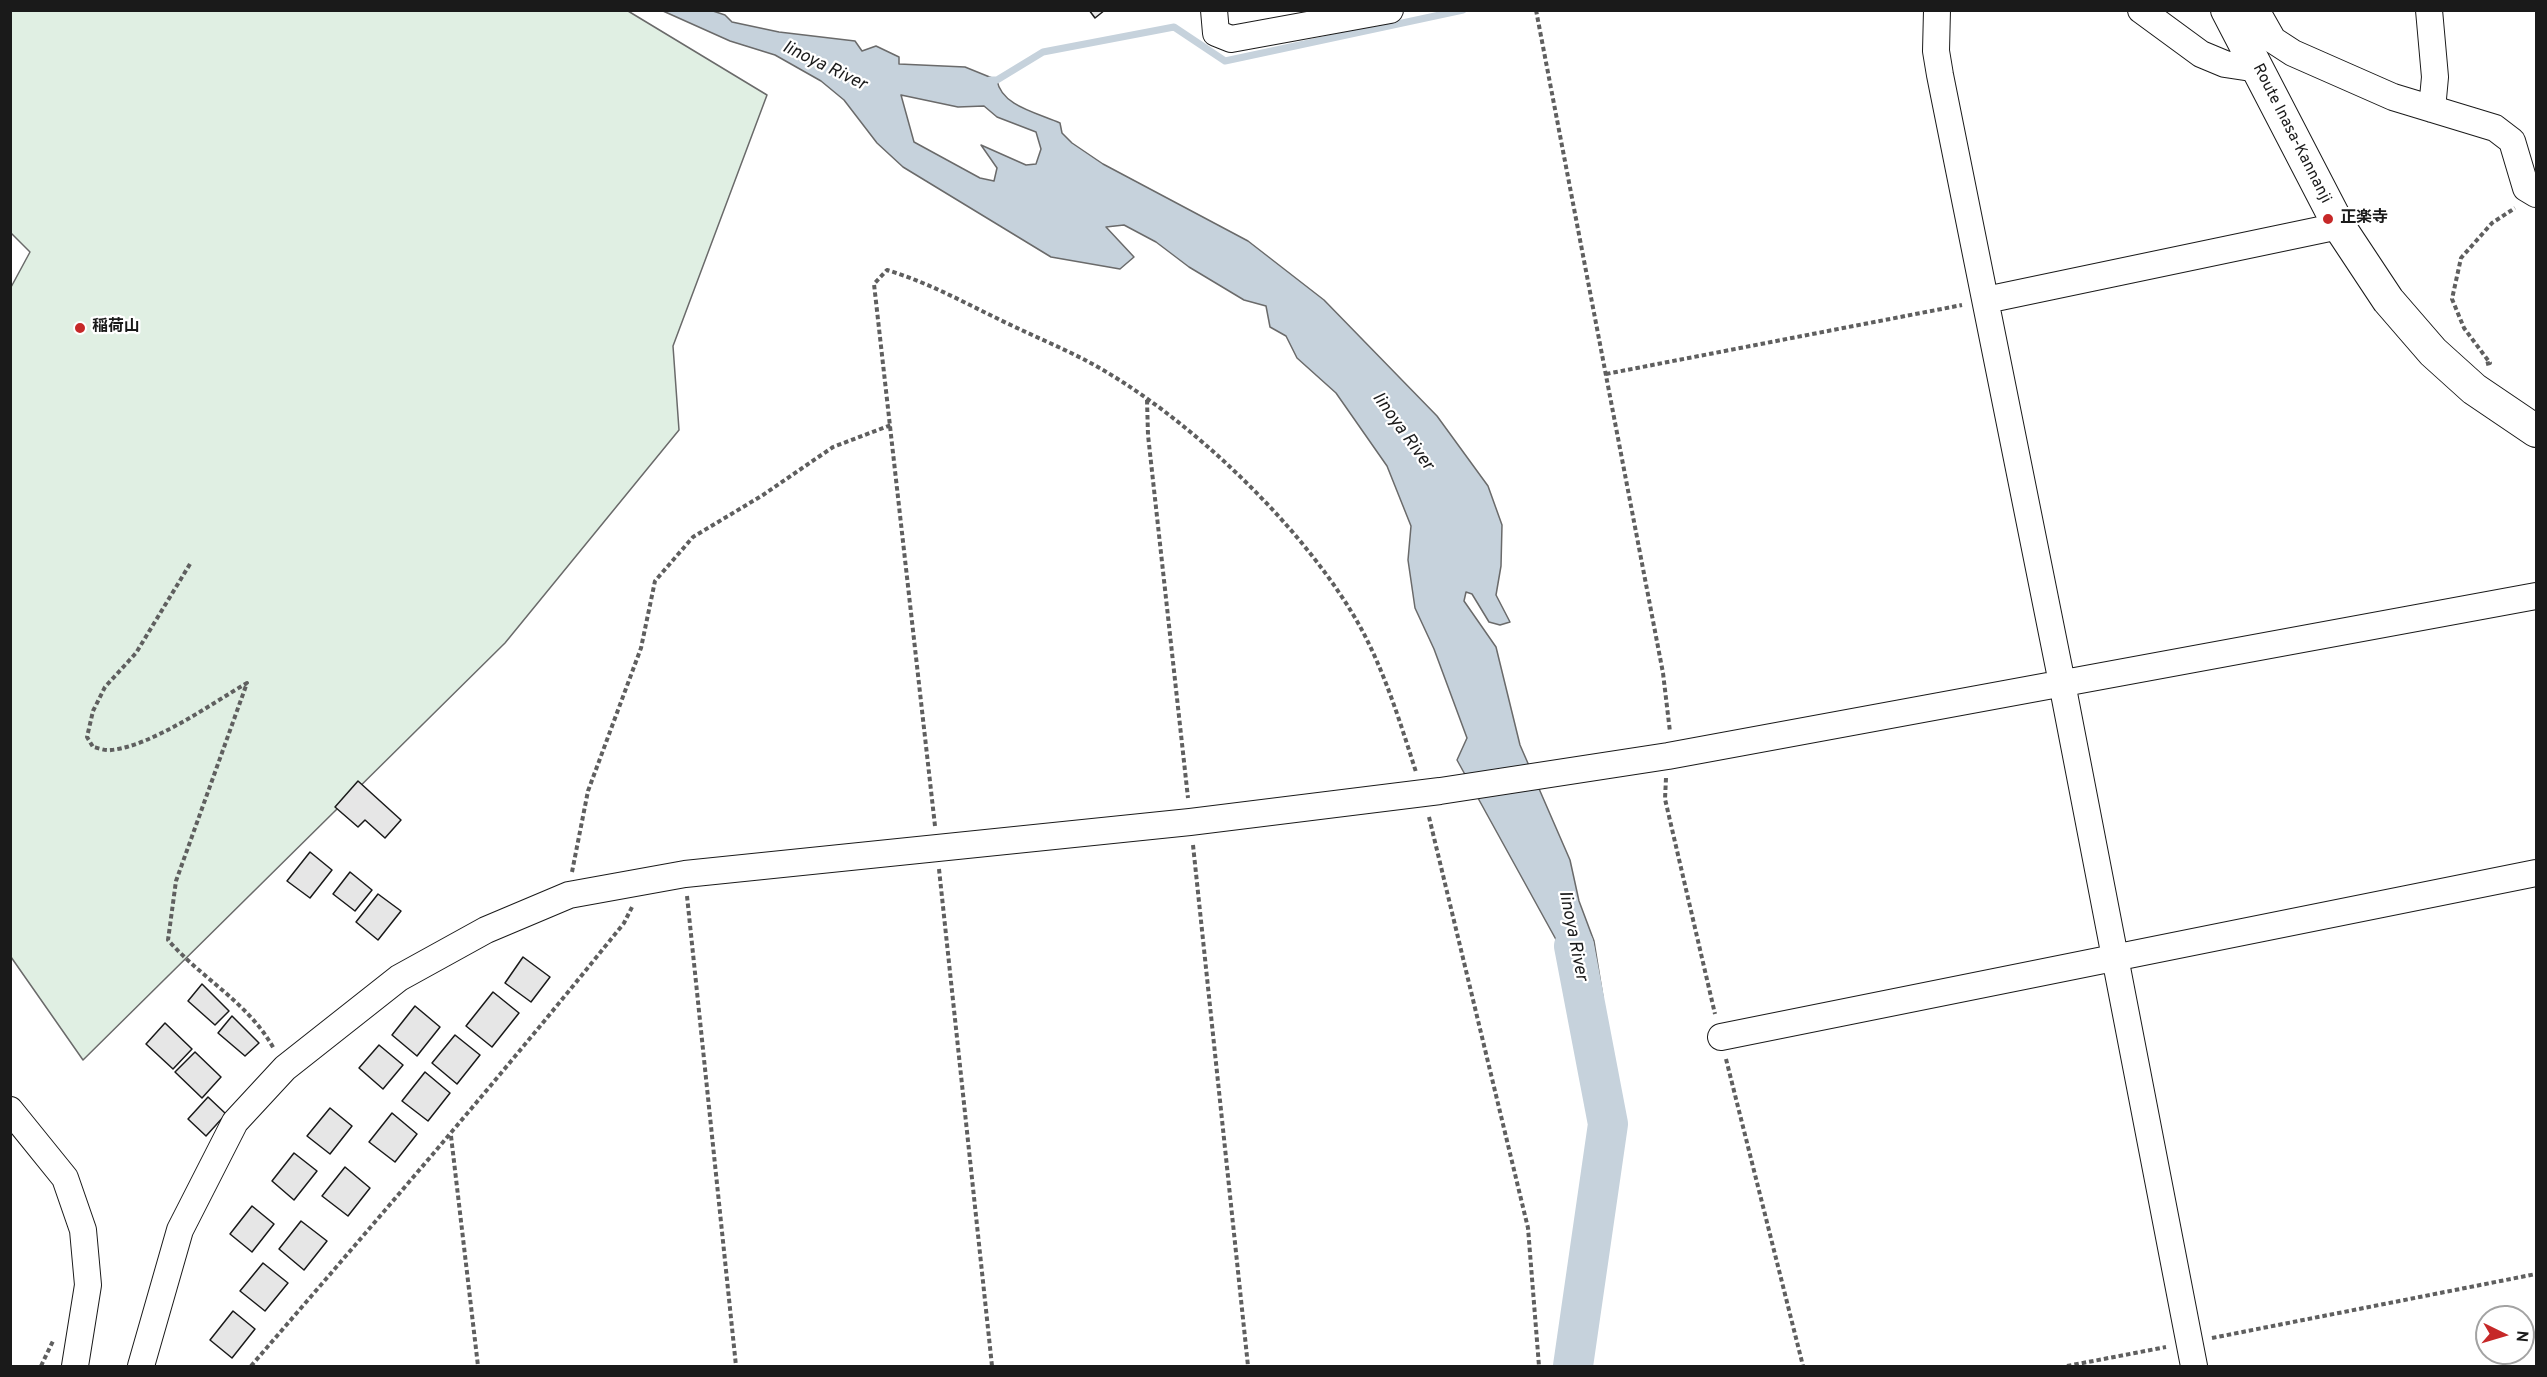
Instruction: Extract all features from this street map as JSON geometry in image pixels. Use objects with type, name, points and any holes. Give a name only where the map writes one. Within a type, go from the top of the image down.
[{"type":"main road","name":"Route Inasa-Kannanji","points":[[2227,10],[2339,226],[2388,300],[2433,352],[2474,389],[2536,431]]},
{"type":"street","points":[[1214,10],[1216,33],[1231,39],[1390,10]]},
{"type":"street","points":[[1937,10],[1936,51],[1940,75],[2062,683],[2191,1355]]},
{"type":"street","points":[[2141,10],[2201,54],[2225,64],[2258,69]]},
{"type":"street","points":[[2256,10],[2273,40],[2293,53],[2393,97],[2495,128],[2512,141],[2526,188],[2536,194]]},
{"type":"street","points":[[2429,10],[2435,77],[2432,109]]},
{"type":"street","points":[[1986,300],[2339,226]]},
{"type":"street","points":[[141,1366],[180,1230],[235,1122],[285,1068],[399,978],[486,930],[569,895],[685,874],[1190,822],[1431,792],[1668,756],[2536,596]]},
{"type":"street","points":[[1721,1037],[2536,873]]},
{"type":"street","points":[[10,1110],[65,1178],[83,1230],[88,1285],[75,1366]]},
{"type":"path","points":[[1536,10],[1664,673],[1671,734],[1668,756]]},
{"type":"path","points":[[2481,366],[2490,363],[2464,328],[2452,299],[2460,258],[2492,223],[2536,194]]},
{"type":"path","points":[[874,284],[887,270],[923,281],[1086,360],[1147,399],[1204,444],[1245,482],[1311,553],[1363,632],[1431,792],[1528,1228],[1539,1366]]},
{"type":"path","points":[[1606,374],[1986,300]]},
{"type":"path","points":[[1147,399],[1148,435],[1248,1366]]},
{"type":"path","points":[[569,895],[588,791],[640,648],[655,581],[693,537],[763,495],[833,447],[891,425]]},
{"type":"path","points":[[190,564],[136,653],[105,687],[93,711],[87,737],[93,747],[110,751],[130,745],[159,734],[247,683],[176,882],[168,940],[186,961],[208,975],[263,1029],[285,1068]]},
{"type":"path","points":[[685,874],[736,1366]]},
{"type":"path","points":[[250,1366],[451,1136],[515,1053],[624,923],[646,880]]},
{"type":"path","points":[[451,1136],[478,1366]]},
{"type":"path","points":[[2067,1366],[2191,1355],[2536,1274]]},
{"type":"green space","points":[[11,11],[628,11],[767,95],[673,346],[679,430],[505,643],[83,1060],[11,957],[10,289],[30,252],[11,233]]},
{"type":"water","points":[[663,11],[713,11],[725,15],[732,22],[779,32],[855,41],[862,51],[876,46],[899,57],[899,64],[965,67],[997,80],[1005,96],[1031,112],[1060,123],[1062,133],[1072,143],[1103,164],[1248,241],[1324,300],[1437,416],[1488,486],[1502,525],[1501,566],[1496,595],[1510,622],[1500,625],[1489,622],[1472,594],[1466,592],[1464,601],[1496,647],[1520,745],[1570,860],[1579,901],[1594,941],[1603,997],[1577,1003],[1575,974],[1457,760],[1467,738],[1434,649],[1415,608],[1408,560],[1411,526],[1387,466],[1336,393],[1297,358],[1286,336],[1270,327],[1266,306],[1244,300],[1189,267],[1156,242],[1124,225],[1106,227],[1134,257],[1120,269],[1051,257],[903,167],[877,143],[844,100],[821,81],[775,55],[730,41]],"holes":[[[901,95],[958,107],[984,106],[997,117],[1036,132],[1041,149],[1036,164],[1026,165],[981,145],[997,168],[994,181],[980,178],[914,142]]]},
{"type":"building","points":[[1089,10],[1105,10],[1095,18]]},
{"type":"building","points":[[358,781],[401,820],[385,838],[365,820],[358,827],[335,807]]},
{"type":"building","points":[[310,852],[332,870],[310,898],[287,881]]},
{"type":"building","points":[[350,872],[372,890],[355,911],[333,894]]},
{"type":"building","points":[[378,894],[401,911],[378,940],[356,922]]},
{"type":"building","points":[[523,957],[550,977],[531,1002],[505,983]]},
{"type":"building","points":[[202,984],[229,1011],[215,1025],[188,1001]]},
{"type":"building","points":[[493,992],[519,1013],[492,1047],[466,1026]]},
{"type":"building","points":[[415,1006],[440,1027],[417,1056],[392,1035]]},
{"type":"building","points":[[232,1016],[259,1043],[245,1056],[218,1033]]},
{"type":"building","points":[[165,1023],[192,1049],[173,1069],[146,1044]]},
{"type":"building","points":[[455,1035],[480,1055],[457,1084],[432,1063]]},
{"type":"building","points":[[379,1045],[403,1065],[383,1089],[359,1068]]},
{"type":"building","points":[[195,1052],[221,1077],[202,1098],[175,1072]]},
{"type":"building","points":[[425,1072],[450,1093],[428,1121],[402,1101]]},
{"type":"building","points":[[208,1097],[226,1114],[206,1136],[188,1119]]},
{"type":"building","points":[[330,1108],[352,1126],[330,1154],[307,1136]]},
{"type":"building","points":[[392,1113],[417,1134],[395,1162],[369,1142]]},
{"type":"building","points":[[294,1153],[317,1171],[294,1200],[272,1181]]},
{"type":"building","points":[[345,1167],[370,1188],[348,1216],[322,1196]]},
{"type":"building","points":[[252,1206],[274,1224],[252,1252],[230,1234]]},
{"type":"building","points":[[301,1221],[327,1241],[304,1270],[279,1249]]},
{"type":"building","points":[[263,1263],[288,1283],[265,1311],[240,1291]]},
{"type":"building","points":[[233,1311],[255,1329],[232,1358],[210,1340]]},
{"type":"waterway","points":[[990,80],[997,80],[1043,52],[1174,27],[1225,61],[1463,10]]},
{"type":"waterway","name":"Iinoya River","points":[[1573,1366],[1608,1124],[1574,946]]},
{"type":"place","name":"正楽寺","points":[[2328,219]]},
{"type":"place","name":"稲荷山","points":[[80,328]]}]
